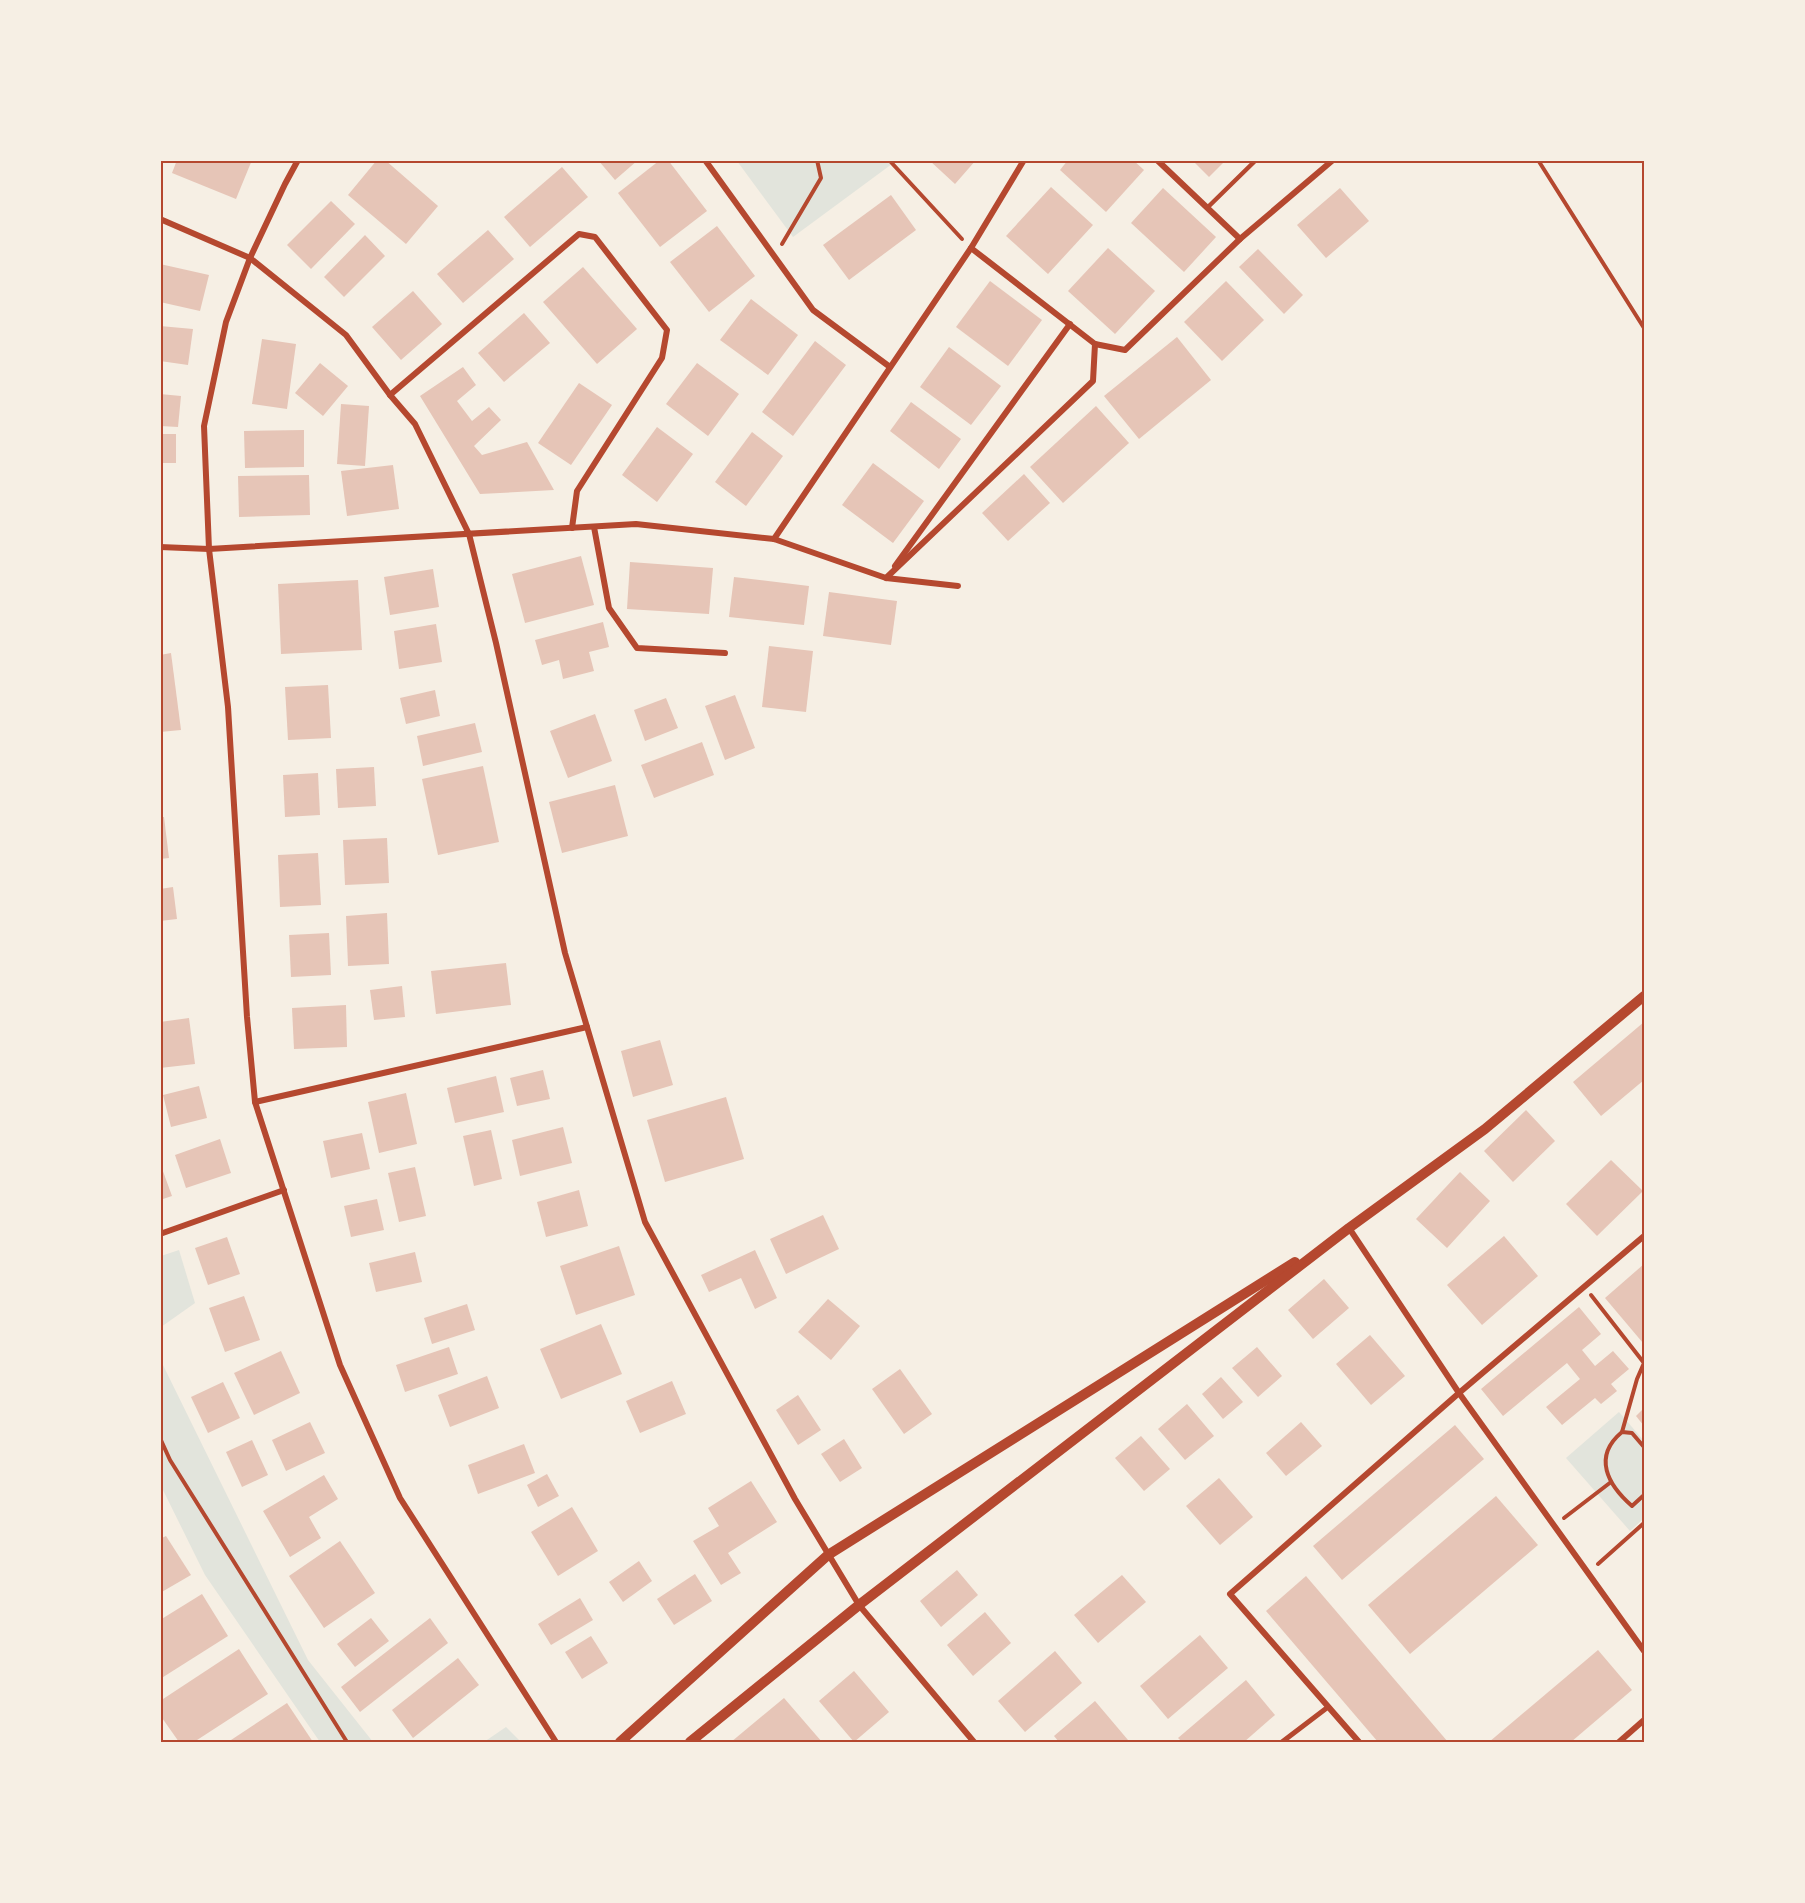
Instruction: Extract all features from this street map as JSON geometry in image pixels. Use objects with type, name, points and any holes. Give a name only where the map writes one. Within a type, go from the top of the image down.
[{"type":"street","points":[[298,160],[250,258],[226,322],[204,426],[209,549],[228,707],[247,1017],[255,1102],[340,1365],[400,1498],[556,1743]]},
{"type":"street","points":[[705,160],[813,310],[890,367]]},
{"type":"street","points":[[774,539],[971,248],[1024,160]]},
{"type":"street","points":[[1157,160],[1239,238]]},
{"type":"street","points":[[971,248],[1095,344],[1125,350],[1239,238],[1333,160]]},
{"type":"street","points":[[160,219],[250,258],[346,334],[390,395],[415,424],[469,534],[496,643],[564,953],[645,1222],[795,1499],[859,1605],[974,1743]]},
{"type":"street","points":[[390,395],[579,234],[595,237],[668,330],[662,358],[578,491],[572,528]]},
{"type":"street","points":[[886,578],[1070,324]]},
{"type":"street","points":[[886,578],[1093,381],[1095,344]]},
{"type":"street","points":[[160,547],[209,549],[636,524],[774,539],[886,578],[958,586]]},
{"type":"street","points":[[594,527],[609,608],[637,648],[725,652]]},
{"type":"street","points":[[690,1743],[859,1605],[1349,1228],[1485,1128],[1644,996]]},
{"type":"street","points":[[255,1102],[587,1027]]},
{"type":"street","points":[[160,1234],[284,1190]]},
{"type":"street","points":[[1349,1228],[1459,1393],[1644,1651]]},
{"type":"street","points":[[620,1743],[828,1555],[1349,1228]]},
{"type":"street","points":[[1359,1743],[1230,1594],[1459,1393],[1644,1236]]},
{"type":"street","points":[[1282,1743],[1328,1707]]},
{"type":"street","points":[[1619,1743],[1644,1720]]},
{"type":"lane","points":[[1207,208],[1256,160]]},
{"type":"path","points":[[774,256],[821,178],[817,160]]},
{"type":"path","points":[[889,160],[971,248]]},
{"type":"path","points":[[1538,160],[1644,328]]},
{"type":"path","points":[[1585,1287],[1644,1363],[1636,1379],[1622,1432],[1614,1438],[1606,1453],[1607,1473],[1616,1492],[1632,1506],[1644,1495]]},
{"type":"path","points":[[1622,1432],[1632,1433],[1644,1447]]},
{"type":"path","points":[[160,1437],[170,1460],[347,1743]]},
{"type":"path","points":[[1554,1525],[1611,1482]]},
{"type":"path","points":[[1588,1572],[1644,1524]]},
{"type":"shaded area","points":[[737,161],[896,161],[793,237]]},
{"type":"shaded area","points":[[179,1250],[195,1303],[161,1327],[161,1256]]},
{"type":"shaded area","points":[[160,1359],[308,1660],[373,1742],[320,1742],[205,1575],[161,1486]]},
{"type":"shaded area","points":[[1619,1412],[1644,1441],[1644,1518],[1630,1531],[1566,1458]]},
{"type":"shaded area","points":[[506,1727],[521,1742],[484,1742]]},
{"type":"building","points":[[177,160],[252,160],[236,199],[172,173]]},
{"type":"building","points":[[377,160],[385,160],[438,206],[406,244],[348,195]]},
{"type":"building","points":[[598,160],[638,160],[615,180]]},
{"type":"building","points":[[660,160],[668,160],[707,211],[660,247],[618,193]]},
{"type":"building","points":[[929,160],[976,160],[955,184]]},
{"type":"building","points":[[1068,160],[1133,160],[1144,170],[1106,212],[1060,170]]},
{"type":"building","points":[[1192,160],[1226,160],[1209,177]]},
{"type":"building","points":[[562,167],[588,197],[530,247],[504,217]]},
{"type":"building","points":[[1051,187],[1093,225],[1048,274],[1006,236]]},
{"type":"building","points":[[1163,188],[1216,237],[1184,272],[1131,223]]},
{"type":"building","points":[[1340,188],[1369,221],[1326,258],[1297,225]]},
{"type":"building","points":[[891,195],[916,230],[849,280],[823,245]]},
{"type":"building","points":[[331,201],[355,224],[311,269],[287,245]]},
{"type":"building","points":[[717,226],[755,276],[709,312],[670,262]]},
{"type":"building","points":[[488,230],[514,259],[463,303],[437,274]]},
{"type":"building","points":[[365,235],[385,256],[344,297],[324,277]]},
{"type":"building","points":[[1108,248],[1155,291],[1115,334],[1068,291]]},
{"type":"building","points":[[1258,249],[1303,295],[1284,314],[1239,267]]},
{"type":"building","points":[[160,264],[209,275],[200,311],[160,302]]},
{"type":"building","points":[[583,267],[637,329],[597,364],[543,302]]},
{"type":"building","points":[[990,281],[1042,320],[1008,366],[956,327]]},
{"type":"building","points":[[1226,281],[1264,320],[1222,361],[1184,322]]},
{"type":"building","points":[[413,291],[442,324],[401,360],[372,327]]},
{"type":"building","points":[[751,299],[798,335],[768,375],[720,340]]},
{"type":"building","points":[[524,313],[550,343],[504,382],[478,353]]},
{"type":"building","points":[[160,326],[193,329],[188,365],[160,361]]},
{"type":"building","points":[[1177,337],[1211,380],[1139,439],[1104,396]]},
{"type":"building","points":[[262,339],[296,344],[287,409],[252,404]]},
{"type":"building","points":[[815,341],[846,365],[793,436],[762,412]]},
{"type":"building","points":[[949,347],[1001,386],[971,425],[920,387]]},
{"type":"building","points":[[320,363],[348,386],[323,416],[295,393]]},
{"type":"building","points":[[697,363],[739,394],[708,436],[666,404]]},
{"type":"building","points":[[463,367],[476,385],[457,401],[472,421],[489,407],[501,420],[474,446],[482,455],[527,442],[554,490],[480,494],[420,396]]},
{"type":"building","points":[[579,383],[612,405],[571,465],[538,443]]},
{"type":"building","points":[[160,394],[181,396],[178,427],[160,426]]},
{"type":"building","points":[[911,402],[961,439],[939,469],[890,431]]},
{"type":"building","points":[[341,404],[369,406],[365,466],[337,464]]},
{"type":"building","points":[[1096,406],[1129,443],[1063,503],[1030,467]]},
{"type":"building","points":[[657,427],[693,454],[657,502],[622,475]]},
{"type":"building","points":[[304,430],[304,467],[245,468],[244,431]]},
{"type":"building","points":[[752,432],[783,456],[746,506],[715,482]]},
{"type":"building","points":[[160,434],[176,434],[176,463],[160,463]]},
{"type":"building","points":[[873,463],[924,501],[893,543],[842,505]]},
{"type":"building","points":[[393,465],[399,509],[347,516],[341,471]]},
{"type":"building","points":[[1024,474],[1050,503],[1008,541],[982,513]]},
{"type":"building","points":[[309,475],[310,515],[239,517],[238,476]]},
{"type":"building","points":[[581,556],[594,605],[525,623],[512,574]]},
{"type":"building","points":[[630,562],[713,568],[709,614],[627,609]]},
{"type":"building","points":[[433,569],[439,607],[390,615],[384,577]]},
{"type":"building","points":[[734,577],[809,586],[804,625],[729,617]]},
{"type":"building","points":[[358,580],[362,650],[281,654],[278,584]]},
{"type":"building","points":[[829,592],[897,601],[891,645],[823,636]]},
{"type":"building","points":[[603,622],[609,647],[589,652],[594,671],[563,679],[559,660],[542,665],[535,640]]},
{"type":"building","points":[[436,624],[442,662],[399,669],[394,631]]},
{"type":"building","points":[[769,646],[813,651],[806,712],[762,707]]},
{"type":"building","points":[[171,653],[181,730],[160,732],[160,655]]},
{"type":"building","points":[[328,685],[331,738],[288,740],[285,687]]},
{"type":"building","points":[[435,690],[440,716],[406,724],[400,698]]},
{"type":"building","points":[[735,695],[755,748],[725,760],[705,706]]},
{"type":"building","points":[[666,698],[678,728],[645,741],[634,710]]},
{"type":"building","points":[[595,714],[612,761],[568,778],[550,731]]},
{"type":"building","points":[[475,723],[482,752],[423,766],[417,736]]},
{"type":"building","points":[[702,742],[714,775],[654,798],[641,765]]},
{"type":"building","points":[[483,766],[499,842],[438,855],[422,779]]},
{"type":"building","points":[[374,767],[376,806],[338,808],[336,769]]},
{"type":"building","points":[[318,773],[320,815],[285,817],[283,775]]},
{"type":"building","points":[[615,785],[628,836],[562,853],[549,802]]},
{"type":"building","points":[[160,817],[164,817],[169,858],[160,859]]},
{"type":"building","points":[[387,838],[389,883],[345,885],[343,840]]},
{"type":"building","points":[[318,853],[321,905],[280,907],[278,855]]},
{"type":"building","points":[[173,887],[177,919],[160,921],[160,889]]},
{"type":"building","points":[[387,913],[389,964],[348,966],[346,916]]},
{"type":"building","points":[[329,933],[331,975],[291,977],[289,935]]},
{"type":"building","points":[[506,963],[511,1005],[436,1014],[431,971]]},
{"type":"building","points":[[402,986],[405,1017],[374,1020],[370,990]]},
{"type":"building","points":[[346,1005],[347,1047],[294,1049],[292,1008]]},
{"type":"building","points":[[189,1018],[195,1064],[160,1068],[160,1022]]},
{"type":"building","points":[[1644,1022],[1644,1080],[1601,1116],[1573,1082]]},
{"type":"building","points":[[660,1040],[673,1085],[633,1097],[621,1051]]},
{"type":"building","points":[[543,1070],[550,1099],[517,1106],[510,1078]]},
{"type":"building","points":[[496,1076],[504,1112],[455,1123],[447,1088]]},
{"type":"building","points":[[199,1086],[207,1118],[171,1127],[163,1095]]},
{"type":"building","points":[[406,1093],[417,1144],[379,1153],[368,1102]]},
{"type":"building","points":[[726,1097],[744,1159],[665,1182],[647,1120]]},
{"type":"building","points":[[1526,1110],[1555,1141],[1513,1182],[1484,1151]]},
{"type":"building","points":[[563,1127],[572,1163],[520,1176],[512,1140]]},
{"type":"building","points":[[491,1130],[502,1179],[474,1186],[463,1136]]},
{"type":"building","points":[[362,1133],[370,1169],[331,1178],[323,1141]]},
{"type":"building","points":[[220,1139],[231,1173],[186,1188],[175,1155]]},
{"type":"building","points":[[1611,1160],[1643,1191],[1597,1236],[1566,1204]]},
{"type":"building","points":[[160,1163],[172,1196],[160,1200]]},
{"type":"building","points":[[415,1167],[426,1216],[399,1222],[388,1173]]},
{"type":"building","points":[[1460,1172],[1490,1201],[1447,1248],[1416,1219]]},
{"type":"building","points":[[579,1190],[588,1226],[546,1237],[537,1202]]},
{"type":"building","points":[[377,1199],[384,1230],[351,1237],[344,1206]]},
{"type":"building","points":[[823,1215],[839,1249],[786,1274],[770,1239]]},
{"type":"building","points":[[1504,1236],[1538,1276],[1482,1325],[1447,1285]]},
{"type":"building","points":[[227,1237],[240,1274],[208,1285],[195,1248]]},
{"type":"building","points":[[619,1246],[635,1295],[576,1315],[560,1266]]},
{"type":"building","points":[[755,1250],[777,1298],[755,1309],[741,1278],[709,1292],[701,1275]]},
{"type":"building","points":[[415,1252],[422,1282],[376,1292],[369,1263]]},
{"type":"building","points":[[1644,1264],[1644,1342],[1643,1343],[1605,1298]]},
{"type":"building","points":[[1324,1279],[1349,1308],[1313,1339],[1288,1310]]},
{"type":"building","points":[[244,1296],[260,1340],[225,1352],[209,1308]]},
{"type":"building","points":[[828,1299],[860,1326],[831,1360],[798,1332]]},
{"type":"building","points":[[467,1304],[475,1330],[432,1344],[424,1318]]},
{"type":"building","points":[[1579,1307],[1601,1334],[1582,1350],[1595,1366],[1613,1351],[1629,1369],[1611,1384],[1617,1391],[1601,1404],[1595,1398],[1562,1425],[1546,1407],[1580,1379],[1567,1363],[1503,1416],[1481,1389]]},
{"type":"building","points":[[601,1324],[622,1374],[561,1399],[540,1349]]},
{"type":"building","points":[[1370,1335],[1405,1376],[1371,1405],[1336,1364]]},
{"type":"building","points":[[449,1347],[458,1374],[405,1392],[396,1365]]},
{"type":"building","points":[[1257,1347],[1282,1376],[1258,1397],[1232,1368]]},
{"type":"building","points":[[281,1351],[300,1393],[254,1415],[234,1373]]},
{"type":"building","points":[[900,1369],[932,1414],[904,1434],[872,1389]]},
{"type":"building","points":[[487,1376],[499,1408],[450,1427],[438,1395]]},
{"type":"building","points":[[1221,1377],[1243,1402],[1223,1419],[1202,1394]]},
{"type":"building","points":[[672,1381],[686,1414],[640,1433],[626,1401]]},
{"type":"building","points":[[223,1382],[240,1418],[208,1433],[191,1397]]},
{"type":"building","points":[[798,1395],[821,1430],[798,1445],[776,1410]]},
{"type":"building","points":[[1187,1404],[1214,1436],[1185,1460],[1158,1429]]},
{"type":"building","points":[[1644,1408],[1644,1426],[1636,1416]]},
{"type":"building","points":[[310,1422],[325,1453],[286,1471],[272,1440]]},
{"type":"building","points":[[1301,1422],[1322,1446],[1286,1476],[1266,1453]]},
{"type":"building","points":[[1455,1425],[1484,1459],[1342,1580],[1313,1546]]},
{"type":"building","points":[[1141,1436],[1170,1469],[1144,1491],[1115,1458]]},
{"type":"building","points":[[844,1439],[862,1468],[840,1482],[821,1454]]},
{"type":"building","points":[[252,1440],[268,1475],[242,1487],[226,1452]]},
{"type":"building","points":[[524,1444],[535,1473],[478,1494],[468,1465]]},
{"type":"building","points":[[547,1474],[559,1496],[538,1507],[527,1485]]},
{"type":"building","points":[[324,1475],[338,1499],[309,1517],[321,1538],[290,1557],[263,1511]]},
{"type":"building","points":[[1219,1478],[1253,1517],[1220,1545],[1186,1506]]},
{"type":"building","points":[[751,1481],[777,1522],[728,1553],[741,1573],[721,1585],[693,1541],[719,1526],[708,1508]]},
{"type":"building","points":[[1496,1496],[1538,1545],[1410,1654],[1368,1605]]},
{"type":"building","points":[[572,1507],[598,1551],[558,1576],[531,1532]]},
{"type":"building","points":[[166,1536],[191,1575],[160,1593],[160,1539]]},
{"type":"building","points":[[340,1541],[375,1593],[324,1628],[289,1576]]},
{"type":"building","points":[[639,1561],[652,1581],[623,1602],[609,1582]]},
{"type":"building","points":[[957,1570],[978,1595],[941,1627],[920,1601]]},
{"type":"building","points":[[695,1574],[712,1601],[674,1625],[657,1599]]},
{"type":"building","points":[[1122,1575],[1146,1602],[1098,1643],[1074,1615]]},
{"type":"building","points":[[1306,1576],[1448,1742],[1378,1742],[1266,1611]]},
{"type":"building","points":[[202,1594],[228,1636],[160,1679],[160,1620]]},
{"type":"building","points":[[580,1598],[593,1620],[551,1645],[538,1624]]},
{"type":"building","points":[[985,1612],[1011,1643],[973,1676],[947,1645]]},
{"type":"building","points":[[371,1618],[389,1641],[355,1667],[337,1644]]},
{"type":"building","points":[[430,1618],[448,1643],[360,1712],[341,1687]]},
{"type":"building","points":[[1200,1635],[1228,1668],[1168,1719],[1140,1686]]},
{"type":"building","points":[[591,1636],[608,1663],[582,1679],[565,1652]]},
{"type":"building","points":[[239,1649],[268,1694],[194,1742],[179,1742],[160,1715],[160,1701]]},
{"type":"building","points":[[1598,1650],[1632,1690],[1571,1742],[1489,1742]]},
{"type":"building","points":[[1055,1651],[1082,1683],[1025,1732],[998,1701]]},
{"type":"building","points":[[458,1658],[479,1685],[413,1738],[392,1710]]},
{"type":"building","points":[[854,1671],[889,1712],[854,1742],[819,1701]]},
{"type":"building","points":[[1246,1680],[1275,1715],[1244,1742],[1182,1742],[1178,1738]]},
{"type":"building","points":[[784,1698],[822,1742],[731,1742]]},
{"type":"building","points":[[1095,1701],[1128,1740],[1125,1742],[1059,1742],[1054,1736]]},
{"type":"building","points":[[287,1703],[313,1742],[228,1742]]}]
